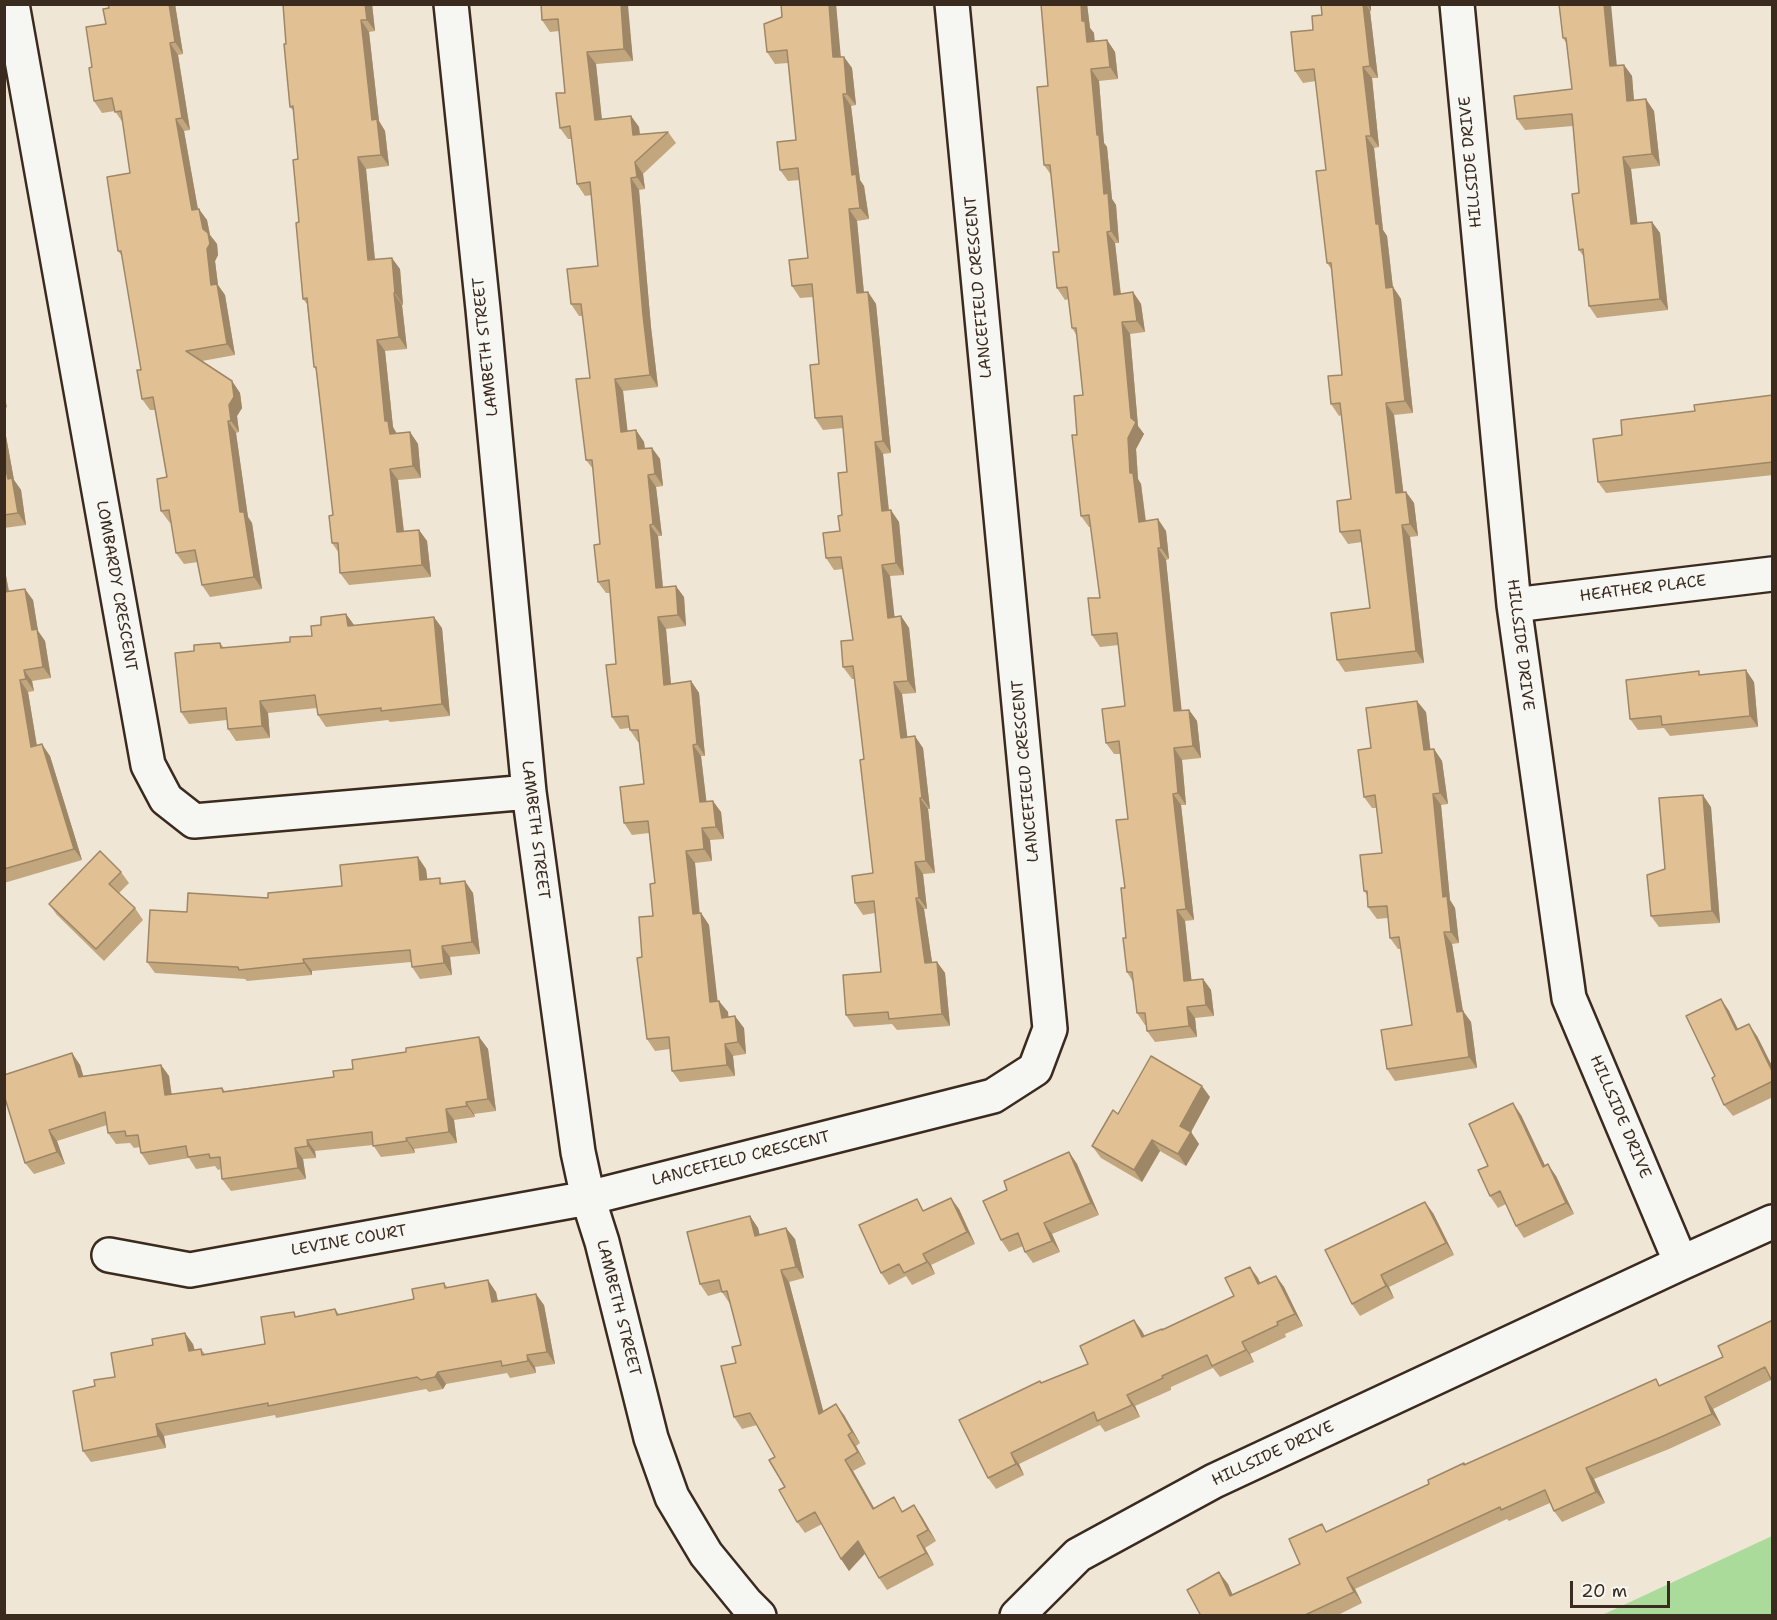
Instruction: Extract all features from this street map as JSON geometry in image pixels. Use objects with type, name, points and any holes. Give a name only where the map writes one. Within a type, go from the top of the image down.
[{"type":"street","name":"LOMBARDY CRESCENT","points":[[12,4],[148,765],[166,799],[194,820],[529,792]]},
{"type":"street","name":"LAMBETH STREET","points":[[451,4],[483,309],[529,792],[578,1152],[651,1437],[672,1497],[706,1554],[759,1616]]},
{"type":"street","name":"LANCEFIELD CRESCENT","points":[[588,1198],[993,1096],[1035,1069],[1050,1029],[952,4]]},
{"type":"street","name":"HILLSIDE DRIVE","points":[[1457,4],[1514,605],[1569,998],[1681,1263]]},
{"type":"street","name":"HEATHER PLACE","points":[[1514,605],[1773,574]]},
{"type":"street","name":"LEVINE COURT","points":[[109,1255],[190,1269],[588,1198]]},
{"type":"street","name":"HILLSIDE DRIVE","points":[[1017,1616],[1078,1555],[1214,1481],[1773,1222]]},
{"type":"green space","points":[[1772,1536],[1772,1615],[1602,1615]]},
{"type":"building","points":[[108,4],[169,4],[175,42],[170,43],[182,118],[176,119],[192,210],[199,209],[203,229],[208,233],[210,244],[207,249],[211,285],[217,284],[227,344],[186,351],[232,381],[234,397],[229,405],[231,421],[228,421],[240,512],[244,512],[254,577],[202,585],[195,550],[176,553],[169,510],[161,511],[157,479],[167,477],[153,397],[142,399],[137,370],[141,370],[121,251],[118,251],[107,177],[130,173],[121,111],[115,112],[112,98],[94,101],[89,68],[92,67],[86,27],[106,24],[103,9],[109,8]]},
{"type":"building","points":[[283,4],[365,4],[367,20],[361,20],[372,120],[377,119],[381,155],[358,157],[368,260],[392,258],[399,337],[377,340],[385,421],[388,421],[390,434],[410,432],[413,466],[390,469],[397,532],[419,530],[422,565],[340,573],[338,543],[332,543],[329,516],[333,515],[307,298],[303,299],[296,223],[299,222],[293,160],[298,159],[293,106],[290,107]]},
{"type":"building","points":[[541,4],[621,4],[624,49],[587,52],[595,120],[631,116],[633,135],[668,132],[635,162],[637,177],[631,178],[650,375],[615,379],[621,432],[636,430],[638,449],[652,448],[655,474],[648,475],[656,588],[676,586],[678,615],[658,617],[664,685],[691,681],[697,744],[693,745],[700,802],[713,801],[716,827],[702,828],[704,849],[686,851],[693,914],[701,913],[710,1002],[719,1001],[722,1018],[735,1016],[738,1042],[725,1044],[727,1065],[672,1071],[669,1037],[647,1039],[637,958],[642,957],[639,917],[653,916],[650,884],[655,883],[648,821],[624,823],[620,787],[644,784],[638,730],[630,730],[628,716],[612,717],[606,665],[616,664],[609,580],[598,582],[594,545],[600,544],[592,460],[586,460],[576,379],[590,378],[581,304],[571,304],[567,269],[598,266],[590,182],[577,184],[570,126],[560,128],[556,93],[565,93],[558,19],[542,20]]},
{"type":"building","points":[[781,4],[829,4],[833,57],[844,57],[847,94],[843,94],[852,175],[856,174],[860,208],[849,209],[857,293],[868,292],[883,441],[875,442],[882,511],[891,510],[896,563],[882,565],[888,618],[901,616],[908,681],[894,682],[901,738],[915,736],[922,798],[920,798],[926,861],[915,862],[919,898],[916,898],[925,963],[937,962],[942,1014],[889,1019],[888,1012],[846,1015],[843,975],[881,972],[874,901],[855,903],[852,876],[873,873],[860,760],[864,759],[853,666],[843,667],[841,641],[853,640],[841,557],[826,558],[823,533],[840,531],[838,516],[842,515],[838,473],[847,472],[842,416],[815,418],[810,365],[819,364],[812,284],[792,286],[789,260],[808,258],[798,168],[780,170],[777,142],[796,140],[787,50],[767,52],[764,24],[782,17]]},
{"type":"building","points":[[1041,4],[1081,4],[1087,42],[1107,40],[1110,67],[1091,69],[1104,194],[1108,193],[1111,231],[1107,232],[1114,295],[1133,292],[1137,321],[1122,322],[1131,418],[1136,422],[1128,438],[1130,473],[1133,473],[1139,522],[1158,519],[1161,548],[1158,548],[1174,711],[1189,710],[1193,746],[1174,748],[1178,793],[1173,794],[1186,909],[1177,910],[1184,981],[1203,979],[1206,1005],[1187,1007],[1189,1026],[1147,1031],[1145,1013],[1137,1013],[1132,972],[1127,972],[1121,888],[1125,888],[1116,820],[1128,819],[1119,741],[1106,743],[1102,709],[1125,706],[1117,633],[1092,635],[1088,598],[1100,598],[1089,515],[1081,516],[1072,435],[1077,435],[1074,396],[1083,395],[1076,328],[1072,328],[1067,287],[1057,288],[1053,252],[1059,252],[1050,165],[1044,165],[1037,87],[1048,86]]},
{"type":"building","points":[[1321,4],[1363,4],[1370,66],[1363,67],[1371,136],[1366,136],[1386,288],[1393,287],[1405,401],[1386,403],[1396,493],[1406,492],[1410,524],[1402,525],[1416,651],[1337,660],[1331,613],[1370,608],[1360,530],[1340,532],[1337,501],[1351,499],[1340,403],[1331,404],[1328,376],[1342,375],[1331,263],[1327,263],[1316,171],[1326,170],[1314,69],[1295,71],[1291,32],[1313,30],[1312,16],[1322,15]]},
{"type":"building","points":[[1559,4],[1604,4],[1610,66],[1624,65],[1627,101],[1646,99],[1652,154],[1623,157],[1631,224],[1652,222],[1660,299],[1589,306],[1583,249],[1579,250],[1572,194],[1579,193],[1572,114],[1517,119],[1514,96],[1572,89]]},
{"type":"building","points":[[1773,395],[1773,462],[1598,482],[1593,439],[1622,435],[1621,420],[1695,411],[1694,405]]},
{"type":"building","points":[[4,460],[8,479],[12,478],[18,513],[4,515]]},
{"type":"building","points":[[25,589],[32,630],[37,629],[43,667],[24,670],[26,679],[20,680],[31,747],[42,744],[74,849],[4,869],[4,592]]},
{"type":"building","points":[[346,614],[348,626],[434,617],[442,704],[318,715],[315,695],[260,701],[262,726],[228,729],[226,708],[181,712],[175,653],[194,651],[194,645],[220,643],[221,648],[290,642],[290,637],[312,636],[311,626],[321,625],[321,617]]},
{"type":"building","points":[[1746,670],[1750,716],[1662,725],[1661,716],[1630,719],[1626,680],[1699,671],[1699,675]]},
{"type":"building","points":[[1417,701],[1424,750],[1434,749],[1440,793],[1433,794],[1443,897],[1447,896],[1451,932],[1444,932],[1457,1012],[1463,1011],[1469,1057],[1387,1069],[1381,1030],[1412,1025],[1399,937],[1390,938],[1387,906],[1368,907],[1367,891],[1364,891],[1360,855],[1382,853],[1375,795],[1364,797],[1358,750],[1371,748],[1366,708]]},
{"type":"building","points":[[1703,795],[1712,911],[1651,916],[1647,875],[1665,869],[1659,798]]},
{"type":"building","points":[[100,851],[121,872],[109,884],[135,908],[96,949],[49,904]]},
{"type":"building","points":[[418,857],[420,880],[440,878],[440,884],[465,881],[472,942],[442,946],[444,963],[412,967],[410,950],[303,959],[304,963],[239,970],[238,967],[147,962],[150,910],[187,912],[188,893],[268,898],[268,893],[342,886],[340,865]]},
{"type":"building","points":[[1721,999],[1736,1030],[1749,1024],[1773,1073],[1773,1081],[1724,1105],[1712,1078],[1715,1076],[1686,1016]]},
{"type":"building","points":[[479,1037],[488,1099],[466,1102],[467,1106],[446,1109],[449,1132],[406,1138],[407,1141],[373,1146],[372,1132],[307,1140],[308,1146],[295,1148],[298,1168],[222,1179],[220,1157],[210,1158],[209,1154],[188,1157],[186,1146],[141,1153],[138,1135],[126,1136],[125,1131],[108,1133],[105,1112],[49,1130],[57,1152],[25,1163],[4,1095],[4,1075],[72,1053],[79,1077],[161,1065],[165,1095],[222,1088],[223,1092],[334,1077],[333,1071],[353,1069],[352,1060],[406,1052],[406,1048]]},
{"type":"building","points":[[1151,1056],[1202,1086],[1180,1126],[1191,1132],[1178,1154],[1152,1140],[1134,1170],[1092,1146],[1113,1110],[1118,1114]]},
{"type":"building","points":[[1513,1103],[1543,1167],[1548,1164],[1566,1203],[1516,1226],[1500,1191],[1490,1196],[1478,1170],[1488,1166],[1469,1124]]},
{"type":"building","points":[[1069,1152],[1091,1203],[1044,1223],[1052,1241],[1025,1252],[1018,1233],[1001,1240],[983,1201],[1007,1190],[1004,1181]]},
{"type":"building","points":[[951,1198],[967,1232],[923,1254],[927,1262],[904,1273],[899,1264],[881,1273],[859,1225],[917,1199],[923,1211]]},
{"type":"building","points":[[1425,1202],[1446,1243],[1381,1275],[1386,1286],[1352,1304],[1325,1250]]},
{"type":"building","points":[[750,1216],[755,1236],[786,1228],[796,1267],[781,1270],[819,1414],[836,1404],[852,1432],[848,1435],[858,1452],[845,1460],[873,1509],[894,1497],[902,1512],[914,1505],[928,1530],[917,1536],[926,1553],[879,1578],[858,1541],[841,1559],[815,1512],[797,1522],[779,1490],[785,1487],[769,1460],[775,1457],[750,1413],[734,1417],[721,1366],[736,1363],[732,1347],[741,1345],[727,1291],[722,1292],[719,1280],[700,1284],[687,1232]]},
{"type":"building","points":[[1250,1267],[1258,1284],[1276,1276],[1295,1314],[1242,1342],[1246,1350],[1212,1366],[1207,1355],[1127,1395],[1132,1405],[1097,1421],[1094,1412],[1011,1453],[1016,1464],[988,1478],[959,1420],[1040,1381],[1041,1383],[1088,1364],[1080,1346],[1134,1320],[1142,1337],[1234,1296],[1225,1278]]},
{"type":"building","points":[[488,1280],[492,1302],[536,1294],[547,1352],[527,1355],[528,1361],[502,1366],[501,1361],[438,1372],[435,1377],[421,1380],[417,1377],[268,1406],[268,1403],[156,1424],[158,1436],[83,1451],[73,1391],[95,1386],[94,1380],[115,1377],[111,1353],[153,1345],[152,1339],[185,1333],[189,1351],[201,1349],[202,1355],[265,1344],[261,1317],[294,1312],[295,1317],[335,1309],[337,1315],[414,1299],[412,1289],[444,1283],[445,1288]]},
{"type":"building","points":[[1773,1320],[1773,1383],[1765,1367],[1705,1397],[1712,1414],[1586,1468],[1596,1492],[1554,1511],[1545,1490],[1501,1510],[1500,1507],[1347,1578],[1354,1592],[1303,1616],[1201,1616],[1187,1590],[1219,1572],[1230,1596],[1300,1564],[1289,1539],[1322,1524],[1326,1532],[1429,1484],[1428,1480],[1464,1463],[1464,1465],[1656,1379],[1659,1386],[1723,1357],[1718,1346]]}]
